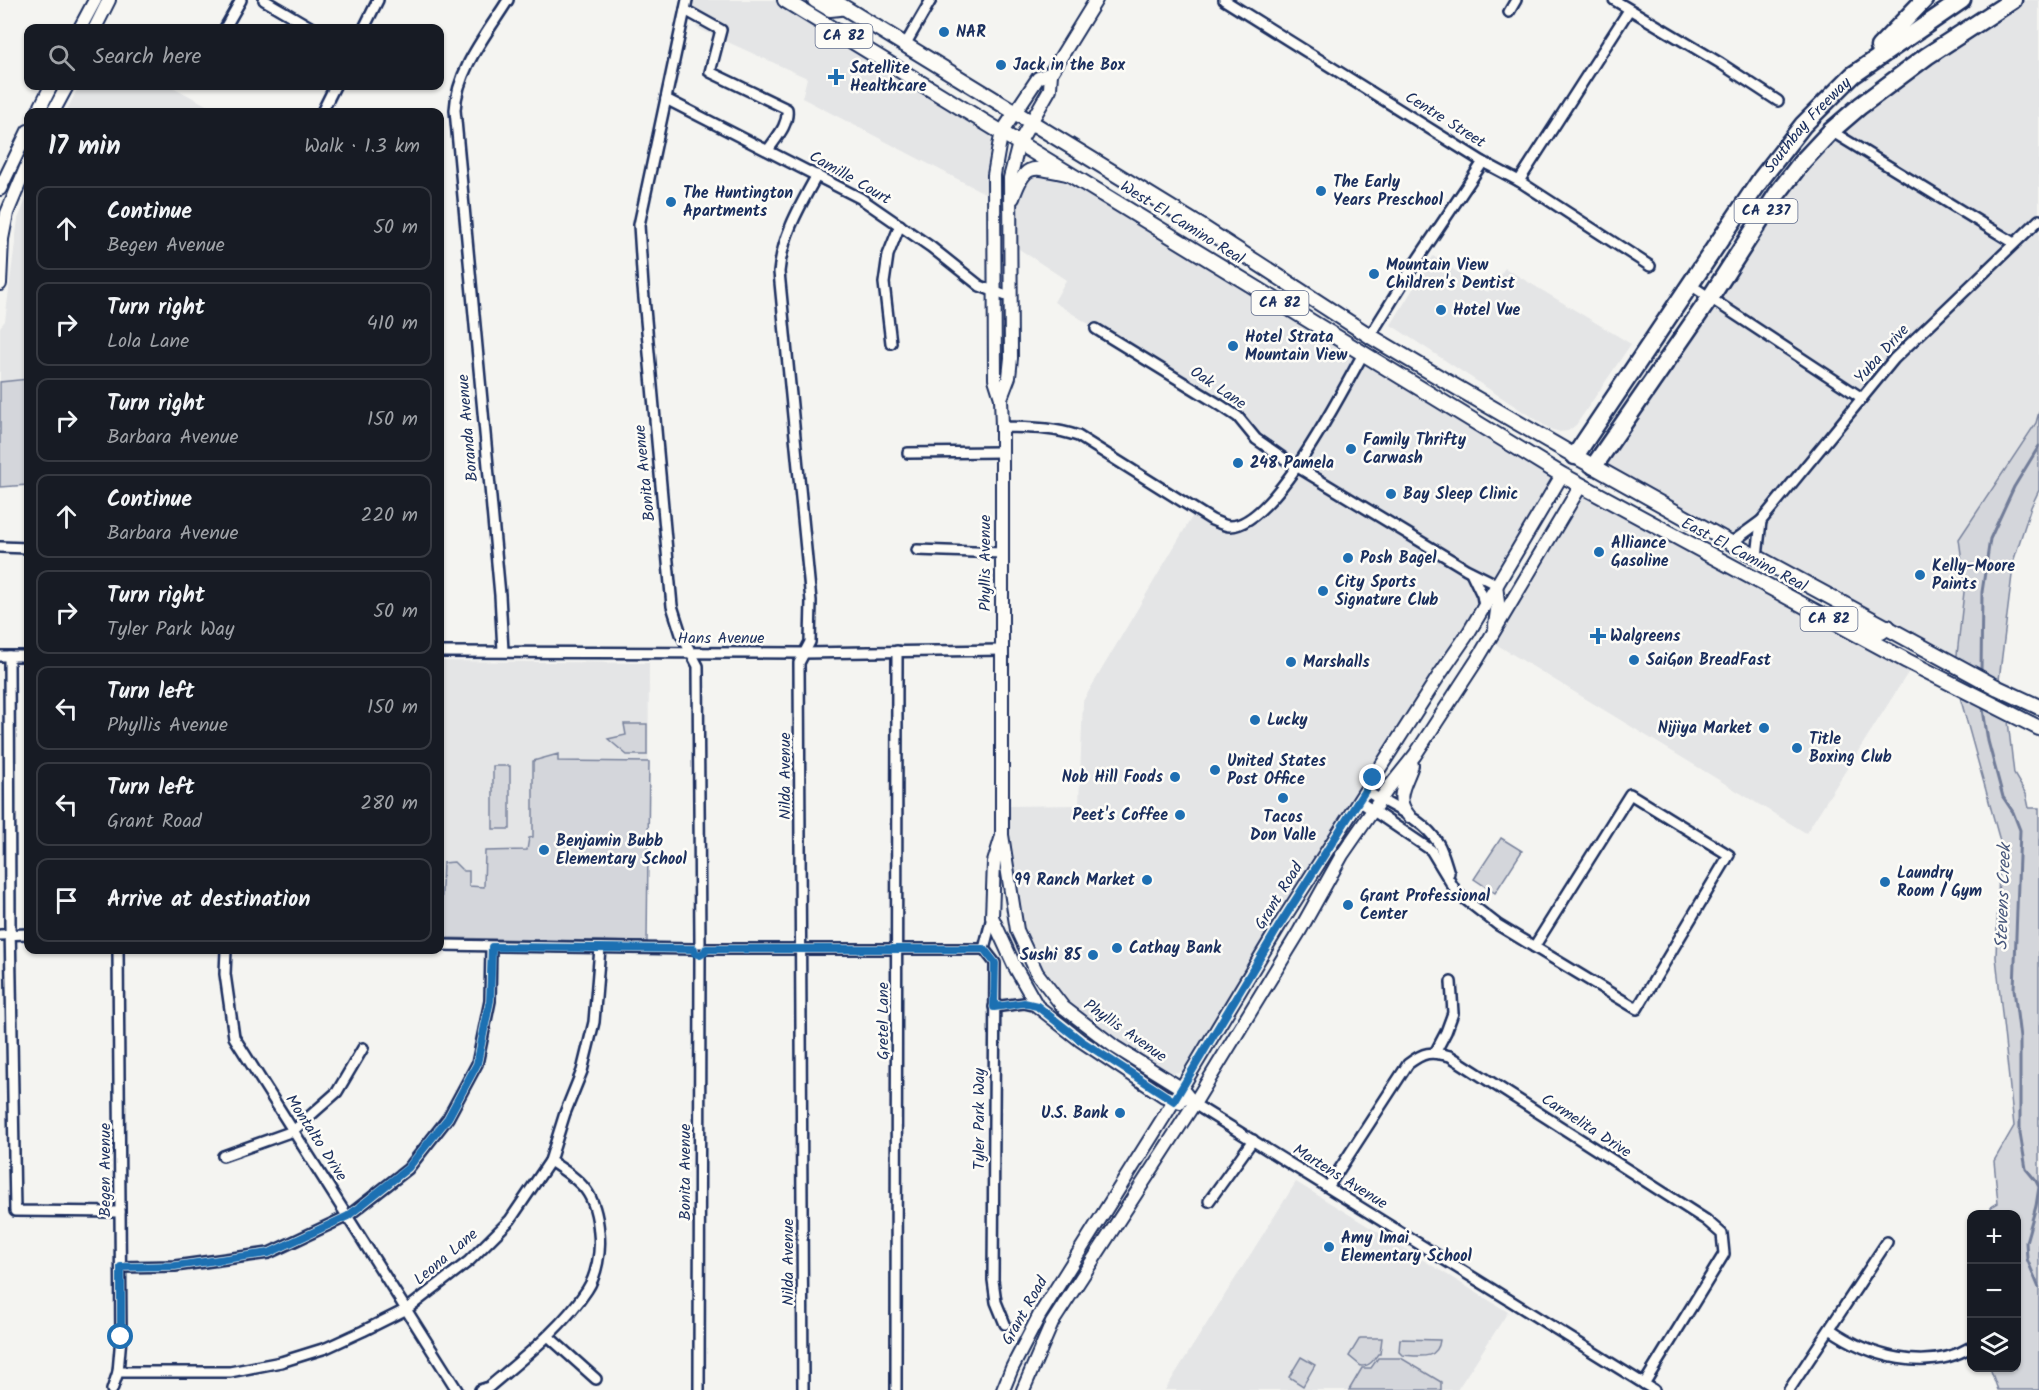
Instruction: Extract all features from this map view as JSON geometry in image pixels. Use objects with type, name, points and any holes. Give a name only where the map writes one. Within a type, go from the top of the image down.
[{"type":"highway","points":[[1853,75],[1924,0]]},
{"type":"highway","name":"Southbay Freeway","points":[[1575,456],[1761,179],[1808,120],[1853,75],[1962,0]]},
{"type":"highway","name":"Southbay Freeway","points":[[1831,131],[1860,106],[1928,56],[2013,0]]},
{"type":"highway","points":[[1999,9],[2027,0]]},
{"type":"highway","name":"CA 237","points":[[1594,466],[1710,298],[1777,194],[1801,163],[1831,131]]},
{"type":"main road","name":"West El Camino Real","points":[[784,0],[1562,475]]},
{"type":"main road","points":[[815,0],[830,9],[845,8]]},
{"type":"main road","name":"West El Camino Real","points":[[832,0],[1202,227],[1370,336],[1594,466]]},
{"type":"main road","name":"Grant Road","points":[[1562,475],[1575,456]]},
{"type":"main road","name":"Grant Road","points":[[1581,486],[1594,466]]},
{"type":"main road","name":"East El Camino Real","points":[[1594,466],[1756,557],[1995,686],[2039,707]]},
{"type":"main road","name":"East El Camino Real","points":[[1562,475],[1833,621],[2039,728]]},
{"type":"main road","points":[[1744,573],[1747,568],[1755,567],[1814,597],[1834,599]]},
{"type":"main road","points":[[1833,621],[1847,620],[1877,632],[1888,627]]},
{"type":"street","points":[[82,24],[95,0]]},
{"type":"street","points":[[97,24],[109,0]]},
{"type":"street","points":[[227,24],[241,0]]},
{"type":"street","points":[[264,0],[305,24]]},
{"type":"street","points":[[366,24],[378,0]]},
{"type":"street","name":"Boranda Avenue","points":[[502,651],[500,595],[455,110],[458,86],[462,77],[507,0]]},
{"type":"street","name":"Bonita Avenue","points":[[687,0],[639,225],[672,606],[681,634],[698,666],[699,1390]]},
{"type":"street","points":[[905,45],[931,0]]},
{"type":"street","points":[[1051,73],[1096,0]]},
{"type":"street","name":"Centre Street","points":[[1224,0],[1483,162],[1519,182],[1650,266]]},
{"type":"street","points":[[1509,12],[1516,0]]},
{"type":"street","points":[[1614,0],[1721,63],[1778,101]]},
{"type":"street","points":[[685,10],[721,30],[710,72],[787,109],[788,114],[784,126],[768,150]]},
{"type":"street","points":[[1519,182],[1629,10]]},
{"type":"street","name":"Phyllis Avenue","points":[[1001,398],[1009,377],[1011,358],[1010,178],[1019,143],[1050,90],[1051,73],[1038,78],[1002,132],[994,175],[995,379],[1001,398],[1002,427],[1002,836],[1017,930],[1036,973],[1063,1007],[1092,1031],[1181,1088],[1194,1104]]},
{"type":"street","points":[[40,108],[49,90]]},
{"type":"street","points":[[55,108],[65,90]]},
{"type":"street","points":[[324,108],[333,90]]},
{"type":"street","name":"Camille Court","points":[[666,99],[860,198],[900,225],[980,286],[1009,297]]},
{"type":"street","points":[[1831,131],[2014,243]]},
{"type":"street","points":[[0,189],[24,138]]},
{"type":"street","points":[[1370,336],[1483,162]]},
{"type":"street","points":[[1009,208],[1021,177],[1028,170],[1038,168],[1072,175]]},
{"type":"street","points":[[0,284],[2,239],[7,213],[24,173]]},
{"type":"street","name":"Nilda Avenue","points":[[803,1390],[799,663],[810,642],[811,601],[779,272],[780,256],[790,226],[817,175]]},
{"type":"street","name":"Yuba Drive","points":[[1731,543],[1761,521],[1894,359],[2039,220]]},
{"type":"street","points":[[891,343],[884,283],[888,255],[900,225]]},
{"type":"street","points":[[1689,284],[1862,398]]},
{"type":"street","name":"Oak Lane","points":[[1096,329],[1238,417],[1256,439],[1286,460],[1471,572],[1496,584]]},
{"type":"street","points":[[1002,427],[1059,429],[1078,436],[1212,520],[1229,526],[1239,524],[1273,498],[1298,466],[1363,354]]},
{"type":"street","points":[[908,453],[1001,452]]},
{"type":"street","name":"Grant Road","points":[[1003,1390],[1039,1316],[1174,1101],[1279,926],[1484,606],[1562,475]]},
{"type":"street","name":"Grant Road","points":[[1023,1390],[1052,1323],[1194,1104],[1299,932],[1342,855],[1415,755],[1494,632],[1581,486]]},
{"type":"street","points":[[1756,557],[1761,521]]},
{"type":"street","points":[[0,547],[24,548]]},
{"type":"street","points":[[917,550],[1002,553]]},
{"type":"street","points":[[1471,572],[1482,595],[1484,606],[1512,601]]},
{"type":"street","points":[[1494,632],[1498,603],[1496,584]]},
{"type":"street","name":"Hans Avenue","points":[[444,652],[803,653],[1002,650]]},
{"type":"street","name":"Gretel Lane","points":[[896,1390],[897,651]]},
{"type":"street","points":[[24,656],[5,656],[15,1211],[120,1212]]},
{"type":"street","points":[[1415,755],[1400,797],[1403,809],[1438,843],[1456,892]]},
{"type":"street","points":[[1362,796],[1377,805],[1431,850],[1456,892],[1498,925],[1534,947],[1637,1009],[1729,855],[1630,794],[1534,947]]},
{"type":"street","points":[[1377,805],[1409,816]]},
{"type":"street","name":"Phyllis Avenue","points":[[1002,836],[994,862],[992,917],[1015,968],[1037,1006],[1080,1040],[1174,1101],[1194,1104]]},
{"type":"street","points":[[444,945],[700,949],[984,949],[992,917]]},
{"type":"street","points":[[0,935],[24,934]]},
{"type":"street","points":[[121,1267],[175,1266],[269,1253],[348,1216],[408,1168],[448,1118],[477,1064],[490,1001],[492,947]]},
{"type":"street","name":"Leona Lane","points":[[118,1372],[230,1372],[281,1362],[326,1348],[407,1309],[469,1261],[510,1220],[550,1161],[565,1113],[582,1071],[594,1022],[600,948]]},
{"type":"street","name":"Tyler Park Way","points":[[984,949],[995,963],[993,1280],[996,1302],[1005,1324]]},
{"type":"street","name":"Begen Avenue","points":[[112,1390],[118,1372],[121,1337],[118,954]]},
{"type":"street","name":"Montalto Drive","points":[[226,954],[225,974],[234,1037],[458,1390]]},
{"type":"street","points":[[1328,1187],[1408,1064],[1421,1054],[1435,1053],[1453,1012],[1451,982]]},
{"type":"street","points":[[994,1007],[1024,1003],[1037,1006]]},
{"type":"street","points":[[223,1156],[293,1131],[337,1092],[363,1048]]},
{"type":"street","name":"Carmelita Drive","points":[[1435,1053],[1450,1056],[1706,1220],[1722,1234],[1724,1254],[1644,1384]]},
{"type":"street","name":"Martens Avenue","points":[[1194,1104],[1654,1390]]},
{"type":"street","points":[[1209,1201],[1253,1140]]},
{"type":"street","points":[[480,1390],[489,1387],[548,1336],[588,1289],[597,1265],[600,1241],[598,1215],[592,1196],[569,1173],[550,1161]]},
{"type":"street","points":[[1789,1390],[1887,1242]]},
{"type":"street","points":[[1830,1329],[1867,1349],[1894,1358],[1924,1361],[1956,1356],[1967,1349]]},
{"type":"street","points":[[548,1336],[596,1379]]},
{"type":"shaded area","points":[[689,0],[784,0],[1002,132],[994,198],[802,98],[807,78],[697,28]]},
{"type":"shaded area","points":[[2027,0],[2039,0],[2039,412],[2036,423],[1959,539],[1965,583],[1956,664],[1594,466],[1831,131],[1999,9]]},
{"type":"shaded area","points":[[77,90],[178,90],[212,108],[68,108]]},
{"type":"shaded area","points":[[1028,170],[1072,175],[1562,475],[1496,584],[1472,572],[1484,606],[1191,1069],[1161,1076],[1085,1025],[1025,949],[1002,806],[1079,805],[1083,701],[1196,510],[1229,526],[1250,517],[1298,466],[1287,461],[1237,418],[1054,302],[1066,280],[1010,243],[1009,208]]},
{"type":"shaded area","points":[[24,205],[24,379],[0,382],[0,327],[5,321],[18,219]]},
{"type":"shaded area","points":[[1433,256],[1488,292],[1505,268],[1631,344],[1576,425],[1568,431],[1560,432],[1550,429],[1391,325]]},
{"type":"shaded area","points":[[24,379],[24,485],[0,487],[0,382]]},
{"type":"shaded area","points":[[2039,412],[2039,490],[2014,559],[1998,688],[1956,664],[1965,583],[1959,539],[2036,423]]},
{"type":"shaded area","points":[[1581,485],[1913,665],[1806,833],[1489,640]]},
{"type":"shaded area","name":"Benjamin Bubb Elementary School","points":[[444,661],[649,663],[647,942],[444,938]]},
{"type":"shaded area","points":[[1957,686],[2007,712],[2014,774],[2026,794],[2029,808],[2039,808],[2039,1390],[1998,1390],[1991,1372],[2021,1372],[2021,1210],[1992,1210],[1991,1207],[1998,1203],[1994,1161],[2014,1126],[1996,957],[2000,841]]},
{"type":"shaded area","points":[[624,724],[647,724],[647,755],[627,755],[608,739],[626,735]]},
{"type":"shaded area","points":[[558,754],[558,761],[649,762],[647,942],[444,938],[444,863],[454,862],[463,871],[469,871],[469,886],[484,887],[485,851],[527,850],[529,838],[533,837],[533,761]]},
{"type":"shaded area","points":[[493,766],[510,766],[510,829],[493,829]]},
{"type":"shaded area","points":[[1501,838],[1522,851],[1495,893],[1474,879]]},
{"type":"shaded area","name":"Amy Imai Elementary School","points":[[1296,1182],[1508,1312],[1457,1390],[1165,1390]]},
{"type":"shaded area","points":[[1360,1338],[1382,1338],[1380,1354],[1364,1366],[1349,1356]]},
{"type":"shaded area","points":[[1400,1339],[1440,1340],[1435,1351],[1421,1356],[1402,1355],[1399,1352]]},
{"type":"shaded area","points":[[1301,1357],[1315,1365],[1303,1386],[1289,1377]]},
{"type":"shaded area","points":[[1378,1358],[1401,1358],[1441,1382],[1441,1390],[1349,1390],[1362,1368],[1371,1368]]},
{"type":"waterway","name":"Stevens Creek","points":[[1981,673],[1982,592],[1990,539],[2014,487],[2039,446]]},
{"type":"waterway","name":"Stevens Creek","points":[[1982,703],[1988,741],[2003,797],[2013,812],[2020,830],[2014,989],[2020,1038],[2020,1133],[2026,1169],[2039,1187],[2026,1242],[2027,1259],[2039,1288]]},
{"type":"place","name":"NAR","points":[[944,32]]},
{"type":"place","name":"Jack in the Box","points":[[1001,65]]},
{"type":"place","name":"Satellite Healthcare","points":[[836,77]]},
{"type":"place","name":"The Early Years Preschool","points":[[1321,191]]},
{"type":"place","name":"The Huntington Apartments","points":[[671,202]]},
{"type":"place","name":"Mountain View Children's Dentist","points":[[1374,274]]},
{"type":"place","name":"Hotel Vue","points":[[1441,310]]},
{"type":"place","name":"Hotel Strata Mountain View","points":[[1233,346]]},
{"type":"place","name":"Family Thrifty Carwash","points":[[1351,449]]},
{"type":"place","name":"248 Pamela","points":[[1238,463]]},
{"type":"place","name":"Bay Sleep Clinic","points":[[1391,494]]},
{"type":"place","name":"Alliance Gasoline","points":[[1599,552]]},
{"type":"place","name":"Posh Bagel","points":[[1348,558]]},
{"type":"place","name":"Kelly-Moore Paints","points":[[1920,575]]},
{"type":"place","name":"City Sports Signature Club","points":[[1323,591]]},
{"type":"place","name":"Walgreens","points":[[1598,636]]},
{"type":"place","name":"SaiGon BreadFast","points":[[1634,660]]},
{"type":"place","name":"Marshalls","points":[[1291,662]]},
{"type":"place","name":"Lucky","points":[[1255,720]]},
{"type":"place","name":"Nijiya Market","points":[[1764,728]]},
{"type":"place","name":"Title Boxing Club","points":[[1797,748]]},
{"type":"place","name":"United States Post Office","points":[[1215,770]]},
{"type":"place","name":"Nob Hill Foods","points":[[1175,777]]},
{"type":"place","name":"Tacos Don Valle","points":[[1283,798]]},
{"type":"place","name":"Peet's Coffee","points":[[1180,815]]},
{"type":"place","name":"Benjamin Bubb Elementary School","points":[[544,850]]},
{"type":"place","name":"99 Ranch Market","points":[[1147,880]]},
{"type":"place","name":"Laundry Room / Gym","points":[[1885,882]]},
{"type":"place","name":"Grant Professional Center","points":[[1348,905]]},
{"type":"place","name":"Cathay Bank","points":[[1117,948]]},
{"type":"place","name":"Sushi 85","points":[[1093,955]]},
{"type":"place","name":"U.S. Bank","points":[[1120,1113]]},
{"type":"place","name":"Amy Imai Elementary School","points":[[1329,1247]]},
{"type":"route","points":[[121,1337],[121,1267],[175,1266],[269,1253],[348,1216],[408,1168],[448,1118],[477,1064],[490,1001],[492,947],[694,949],[695,953],[700,955],[706,949],[984,949],[995,963],[994,1007],[1024,1003],[1037,1006],[1080,1040],[1174,1101],[1191,1069],[1279,926],[1373,778]]}]
